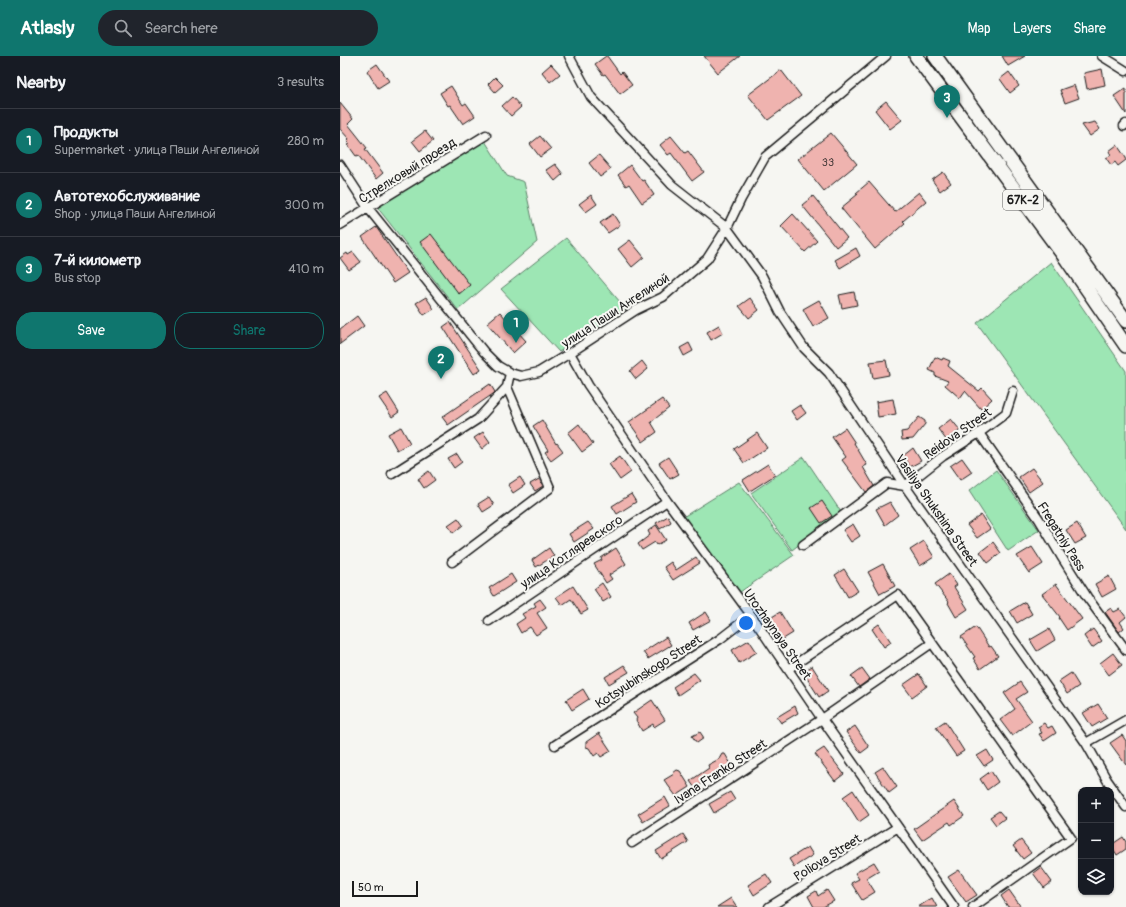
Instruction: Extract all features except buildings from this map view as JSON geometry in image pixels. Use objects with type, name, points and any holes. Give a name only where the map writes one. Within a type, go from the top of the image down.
[{"type":"main road","name":"67К-2","points":[[916,56],[1067,260],[1126,346]]},
{"type":"main road","name":"67К-2","points":[[934,56],[1126,321]]},
{"type":"street","name":"Vasiliya Shukshina Street","points":[[569,56],[591,97],[672,185],[727,228],[762,276],[780,312],[804,348],[829,373],[904,486],[1086,743],[1107,780],[1126,807]]},
{"type":"street","name":"улица Паши Ангелиной","points":[[510,373],[521,376],[539,372],[636,310],[663,297],[707,259],[727,228],[741,199],[765,157],[886,56]]},
{"type":"street","points":[[1102,56],[1126,71]]},
{"type":"street","name":"Стрелковый проезд","points":[[340,225],[486,135]]},
{"type":"street","points":[[340,165],[368,208],[484,352],[498,366],[510,373],[508,387],[550,488],[452,562]]},
{"type":"street","name":"Urozhaynaya Street","points":[[570,353],[588,385],[667,501],[751,615],[954,907]]},
{"type":"street","points":[[392,474],[478,419],[508,387]]},
{"type":"street","name":"Reidova Street","points":[[904,486],[943,456],[979,434],[1006,413],[1013,391]]},
{"type":"street","name":"Fregatniy Pass","points":[[979,434],[1039,519],[1087,597],[1126,650]]},
{"type":"street","points":[[803,545],[887,483],[904,486]]},
{"type":"street","name":"улица Котляревского","points":[[489,621],[667,501]]},
{"type":"street","points":[[788,669],[898,595],[1071,838],[973,907]]},
{"type":"street","name":"Kotsyubinskogo Street","points":[[555,745],[720,639],[751,615]]},
{"type":"street","name":"Ivana Franko Street","points":[[632,843],[822,719],[932,643]]},
{"type":"street","points":[[1086,743],[1126,720]]},
{"type":"street","name":"Poliova Street","points":[[769,907],[898,827]]},
{"type":"green space","points":[[485,141],[507,176],[524,182],[537,242],[458,310],[377,207]]},
{"type":"green space","points":[[566,238],[626,309],[559,352],[501,289]]},
{"type":"green space","points":[[1051,262],[1126,371],[1126,529],[977,323]]},
{"type":"green space","points":[[804,457],[841,512],[792,550],[751,493]]},
{"type":"green space","points":[[996,470],[1039,530],[1008,551],[969,491]]},
{"type":"green space","points":[[739,482],[794,555],[740,592],[683,517]]},
{"type":"place","name":"7-й километр","points":[[947,118]]},
{"type":"place","name":"Продукты","points":[[516,343]]},
{"type":"place","name":"Автотехобслуживание","points":[[441,379]]}]
